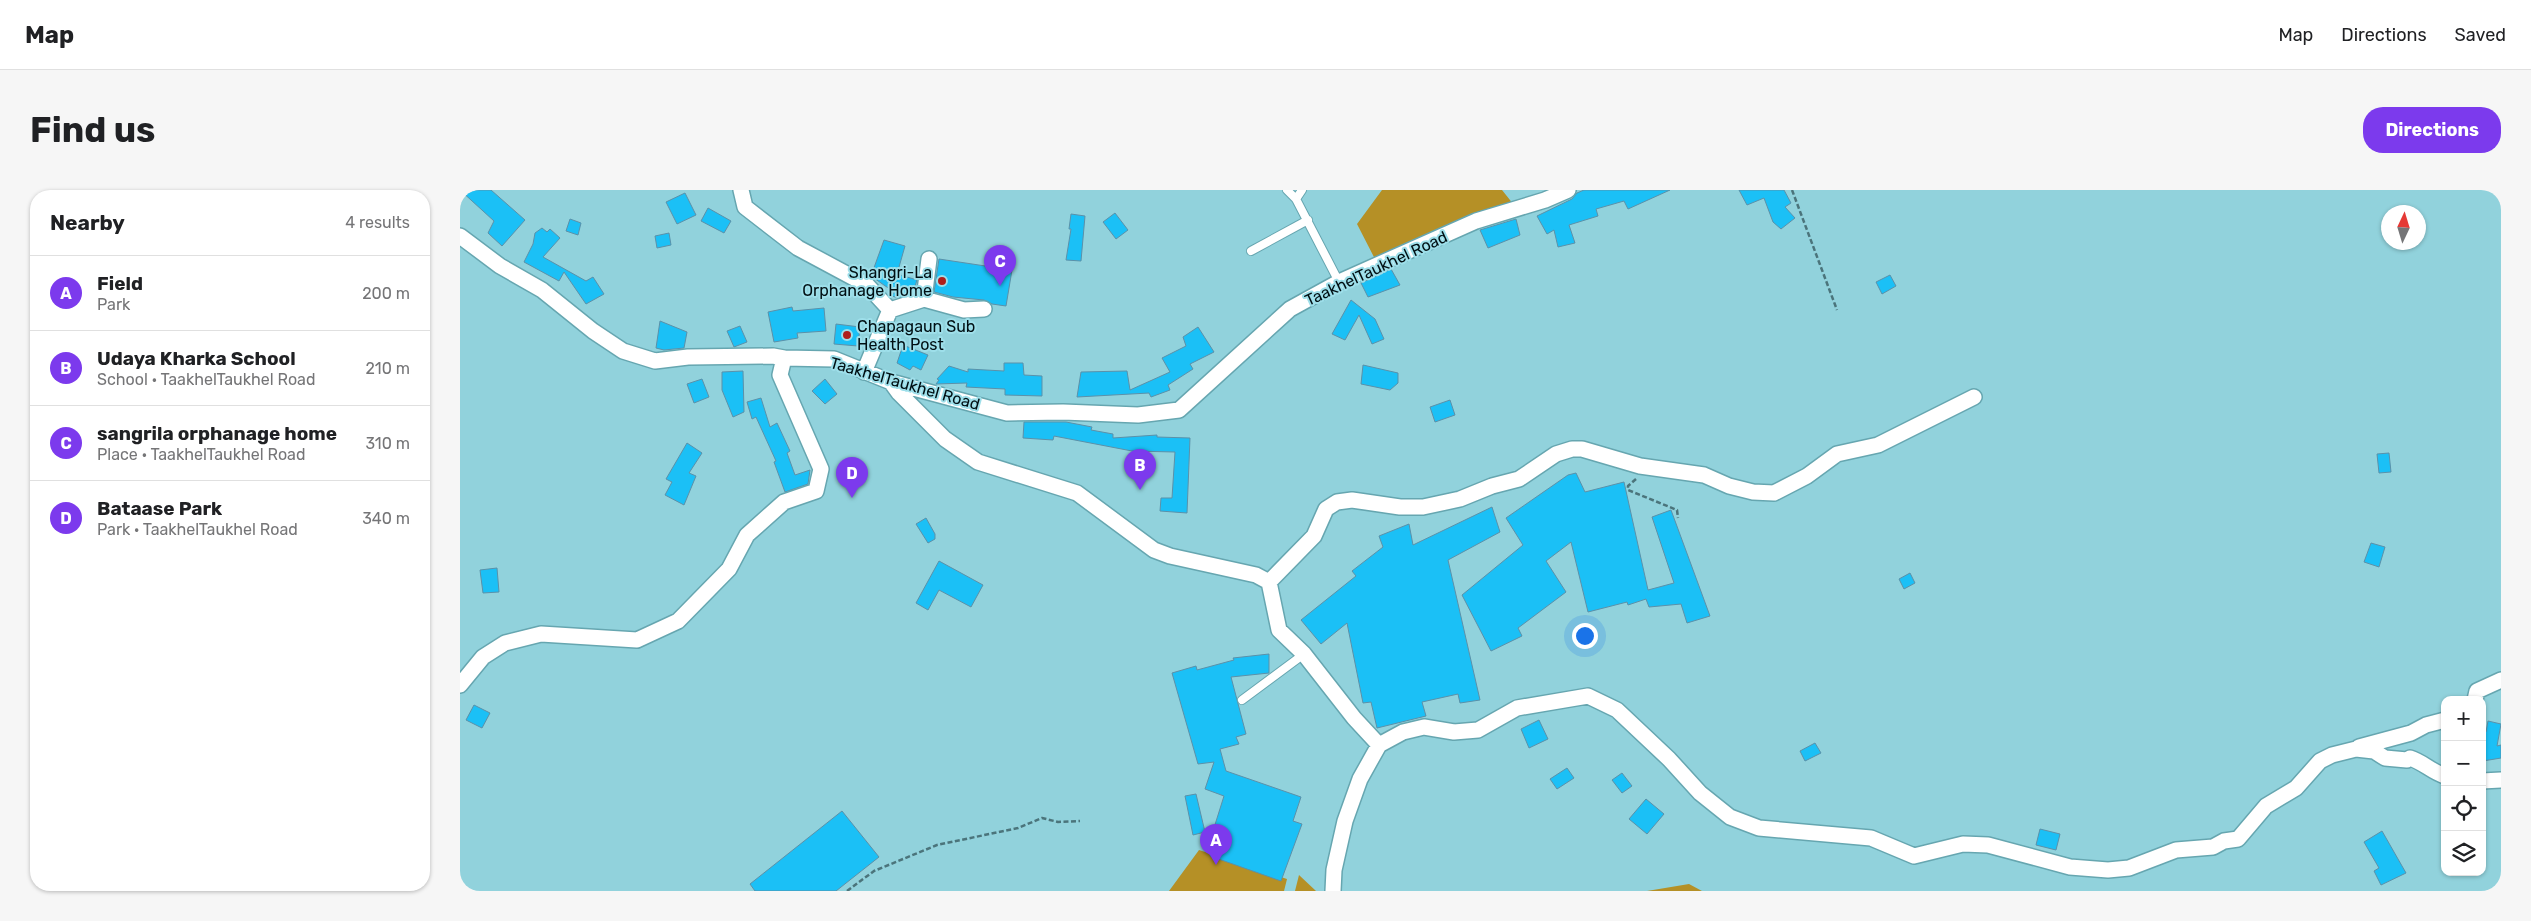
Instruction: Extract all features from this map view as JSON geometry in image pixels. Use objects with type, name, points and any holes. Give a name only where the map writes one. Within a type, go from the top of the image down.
[{"type":"street","points":[[741,190],[745,208],[798,248],[867,285],[890,310]]},
{"type":"street","name":"TaakhelTaukhel Road","points":[[460,236],[500,266],[542,290],[593,331],[623,351],[655,361],[697,357],[774,356],[834,360],[891,382],[1007,413],[1063,412],[1138,416],[1179,410],[1290,309],[1339,282],[1476,221],[1545,200],[1568,190]]},
{"type":"street","points":[[924,299],[929,259]]},
{"type":"street","points":[[864,372],[890,310],[924,299],[964,310],[984,309]]},
{"type":"street","points":[[460,685],[483,657],[505,643],[541,634],[637,640],[678,621],[729,569],[747,535],[784,502],[816,491],[821,469],[780,376],[784,358]]},
{"type":"street","points":[[891,382],[899,393],[940,434],[961,452],[978,462],[1078,493],[1154,550],[1170,556],[1256,575],[1269,582],[1279,630],[1304,654],[1354,718],[1379,745]]},
{"type":"street","points":[[1269,582],[1314,536],[1326,509],[1337,502],[1352,500],[1400,507],[1432,505],[1460,499],[1492,486],[1519,479],[1556,454],[1572,449],[1582,449],[1640,466],[1704,475],[1729,486],[1753,492],[1774,493],[1807,476],[1837,454],[1878,445],[1974,397]]},
{"type":"street","points":[[2476,696],[2478,691],[2501,680]]},
{"type":"street","points":[[1333,891],[1334,870],[1345,821],[1360,779],[1379,745],[1402,732],[1424,727],[1454,732],[1478,730],[1517,708],[1588,696],[1617,710],[1669,759],[1700,793],[1719,809],[1730,817],[1759,828],[1871,838],[1914,856],[1963,844],[1988,845],[2061,865],[2108,870],[2142,864],[2168,852],[2185,848],[2213,847],[2238,839],[2266,806],[2296,788],[2320,761],[2337,753],[2411,733],[2426,725],[2441,721]]},
{"type":"street","points":[[2351,750],[2374,751],[2385,758],[2418,761],[2435,774],[2441,775]]},
{"type":"street","points":[[2486,781],[2501,780]]},
{"type":"lane","points":[[1287,190],[1296,199],[1308,220],[1339,282]]},
{"type":"lane","points":[[1296,199],[1302,190]]},
{"type":"lane","points":[[1251,251],[1308,220]]},
{"type":"lane","points":[[1242,700],[1304,654]]},
{"type":"path","points":[[1792,190],[1836,310]]},
{"type":"path","points":[[1630,483],[1628,490],[1632,493],[1677,510],[1678,518]]},
{"type":"path","points":[[847,891],[874,871],[937,845],[1018,828],[1042,818],[1058,822],[1080,821]]},
{"type":"shaded area","points":[[1382,190],[1502,190],[1514,205],[1376,261],[1357,224]]},
{"type":"shaded area","points":[[1199,850],[1287,879],[1284,891],[1169,891]]},
{"type":"shaded area","points":[[1299,875],[1316,891],[1295,891]]},
{"type":"shaded area","points":[[1689,884],[1702,891],[1647,891]]},
{"type":"building","points":[[460,190],[491,190],[525,220],[502,246],[488,233],[494,221]]},
{"type":"building","points":[[1584,190],[1670,190],[1628,209],[1624,201],[1596,209],[1598,216],[1569,225],[1575,243],[1558,247],[1554,230],[1547,234],[1537,216],[1572,199],[1577,193]]},
{"type":"building","points":[[1739,190],[1784,190],[1791,203],[1785,207],[1795,218],[1781,229],[1773,222],[1764,198],[1747,205]]},
{"type":"building","points":[[685,193],[696,215],[677,224],[666,202]]},
{"type":"building","points":[[708,208],[731,221],[724,233],[701,221]]},
{"type":"building","points":[[1115,213],[1128,230],[1116,239],[1103,222]]},
{"type":"building","points":[[1071,214],[1085,216],[1081,261],[1066,260],[1071,229],[1069,229]]},
{"type":"building","points":[[570,219],[581,223],[578,235],[566,231]]},
{"type":"building","points":[[1516,219],[1520,235],[1488,248],[1480,230]]},
{"type":"building","points":[[542,228],[547,232],[550,229],[560,238],[543,257],[586,281],[593,277],[604,294],[586,304],[564,272],[559,281],[524,262],[533,244],[535,233]]},
{"type":"building","points":[[669,233],[671,245],[657,248],[655,236]]},
{"type":"building","points":[[884,240],[905,246],[897,274],[917,280],[913,293],[898,298],[892,296],[894,292],[871,276]]},
{"type":"building","points":[[939,259],[1012,270],[1006,306],[992,304],[984,300],[953,297],[934,292]]},
{"type":"building","points":[[1391,269],[1400,285],[1368,297],[1361,283]]},
{"type":"building","points":[[1890,275],[1896,286],[1882,294],[1876,282]]},
{"type":"building","points":[[1351,300],[1375,319],[1384,339],[1372,344],[1359,315],[1345,340],[1332,334]]},
{"type":"building","points":[[792,307],[793,311],[824,308],[826,331],[797,333],[798,338],[774,342],[768,312]]},
{"type":"building","points":[[660,321],[687,332],[684,348],[664,350],[656,348]]},
{"type":"building","name":"Chapagaun Sub Health Post","points":[[836,324],[860,327],[858,346],[834,344]]},
{"type":"building","points":[[740,326],[747,342],[734,347],[727,331]]},
{"type":"building","points":[[1198,327],[1214,352],[1190,364],[1193,369],[1168,385],[1170,390],[1151,397],[1149,393],[1077,397],[1081,372],[1127,371],[1130,390],[1170,372],[1162,358],[1186,346],[1183,337]]},
{"type":"building","points":[[903,345],[928,355],[921,370],[913,366],[910,370],[897,363]]},
{"type":"building","points":[[1004,363],[1023,363],[1024,375],[1042,376],[1042,396],[1005,395],[1005,389],[966,387],[967,383],[936,384],[939,380],[937,379],[949,366],[968,372],[968,369],[1004,371]]},
{"type":"building","points":[[1363,365],[1398,373],[1398,383],[1390,390],[1361,384]]},
{"type":"building","points":[[743,371],[744,412],[733,417],[722,390],[722,372]]},
{"type":"building","points":[[702,379],[709,397],[694,403],[687,384]]},
{"type":"building","points":[[825,379],[837,394],[825,404],[812,391]]},
{"type":"building","points":[[761,398],[770,427],[777,423],[790,451],[787,453],[795,475],[810,470],[808,484],[785,492],[774,462],[776,461],[756,417],[752,419],[747,402]]},
{"type":"building","points":[[1450,400],[1455,415],[1435,422],[1430,407]]},
{"type":"building","points":[[1024,422],[1066,422],[1092,427],[1091,430],[1113,434],[1113,438],[1157,435],[1157,437],[1190,438],[1187,513],[1160,511],[1161,498],[1172,498],[1175,452],[1132,451],[1054,436],[1053,440],[1023,438]]},
{"type":"building","points":[[687,443],[702,453],[689,473],[696,476],[684,505],[665,495],[672,482],[666,479]]},
{"type":"building","points":[[2389,453],[2391,472],[2379,473],[2377,454]]},
{"type":"building","points":[[1576,473],[1585,492],[1624,482],[1648,590],[1674,583],[1652,517],[1671,510],[1710,616],[1687,623],[1681,604],[1649,607],[1646,599],[1628,605],[1627,602],[1588,612],[1571,542],[1546,561],[1566,592],[1518,628],[1522,636],[1491,651],[1462,595],[1523,545],[1506,518],[1568,475]]},
{"type":"building","points":[[1492,507],[1500,532],[1448,560],[1480,700],[1460,703],[1458,694],[1422,702],[1426,716],[1377,728],[1371,702],[1363,703],[1347,623],[1321,644],[1301,620],[1356,576],[1352,571],[1383,547],[1379,536],[1409,524],[1413,545]]},
{"type":"building","points":[[926,518],[935,534],[935,539],[928,543],[916,524]]},
{"type":"building","points":[[2371,543],[2385,547],[2379,567],[2364,562]]},
{"type":"building","points":[[939,561],[983,585],[971,607],[939,590],[928,610],[916,603]]},
{"type":"building","points":[[497,568],[499,592],[483,593],[480,570]]},
{"type":"building","points":[[1910,573],[1915,583],[1904,589],[1899,579]]},
{"type":"building","points":[[1269,654],[1269,673],[1231,677],[1246,734],[1236,737],[1239,744],[1220,749],[1226,771],[1301,797],[1293,821],[1302,824],[1281,881],[1210,856],[1219,829],[1213,831],[1224,796],[1205,789],[1214,762],[1198,764],[1172,673],[1196,666],[1197,670],[1234,660],[1233,658]]},
{"type":"building","points":[[474,705],[490,713],[482,728],[466,720]]},
{"type":"building","points":[[1539,720],[1548,739],[1529,748],[1521,729]]},
{"type":"building","points":[[2488,721],[2501,724],[2497,746],[2501,745],[2501,758],[2486,760]]},
{"type":"building","points":[[1815,743],[1821,753],[1805,761],[1800,751]]},
{"type":"building","points":[[1567,768],[1574,778],[1557,789],[1550,779]]},
{"type":"building","points":[[1622,773],[1632,786],[1622,793],[1612,780]]},
{"type":"building","points":[[1196,794],[1205,832],[1193,835],[1185,796]]},
{"type":"building","points":[[1646,799],[1664,814],[1647,834],[1629,819]]},
{"type":"building","points":[[842,811],[879,857],[836,891],[755,891],[750,884]]},
{"type":"building","points":[[2040,829],[2060,834],[2056,850],[2036,845]]},
{"type":"building","points":[[2382,831],[2406,873],[2381,885],[2374,871],[2379,868],[2364,842]]},
{"type":"place","name":"Shangri-La Orphanage Home","points":[[942,281]]},
{"type":"place","name":"sangrila orphanage home","points":[[1000,286]]},
{"type":"place","name":"Chapagaun Sub Health Post","points":[[847,335]]},
{"type":"place","name":"Udaya Kharka School","points":[[1140,490]]},
{"type":"place","name":"Bataase Park","points":[[852,498]]},
{"type":"place","name":"Field","points":[[1216,865]]}]
